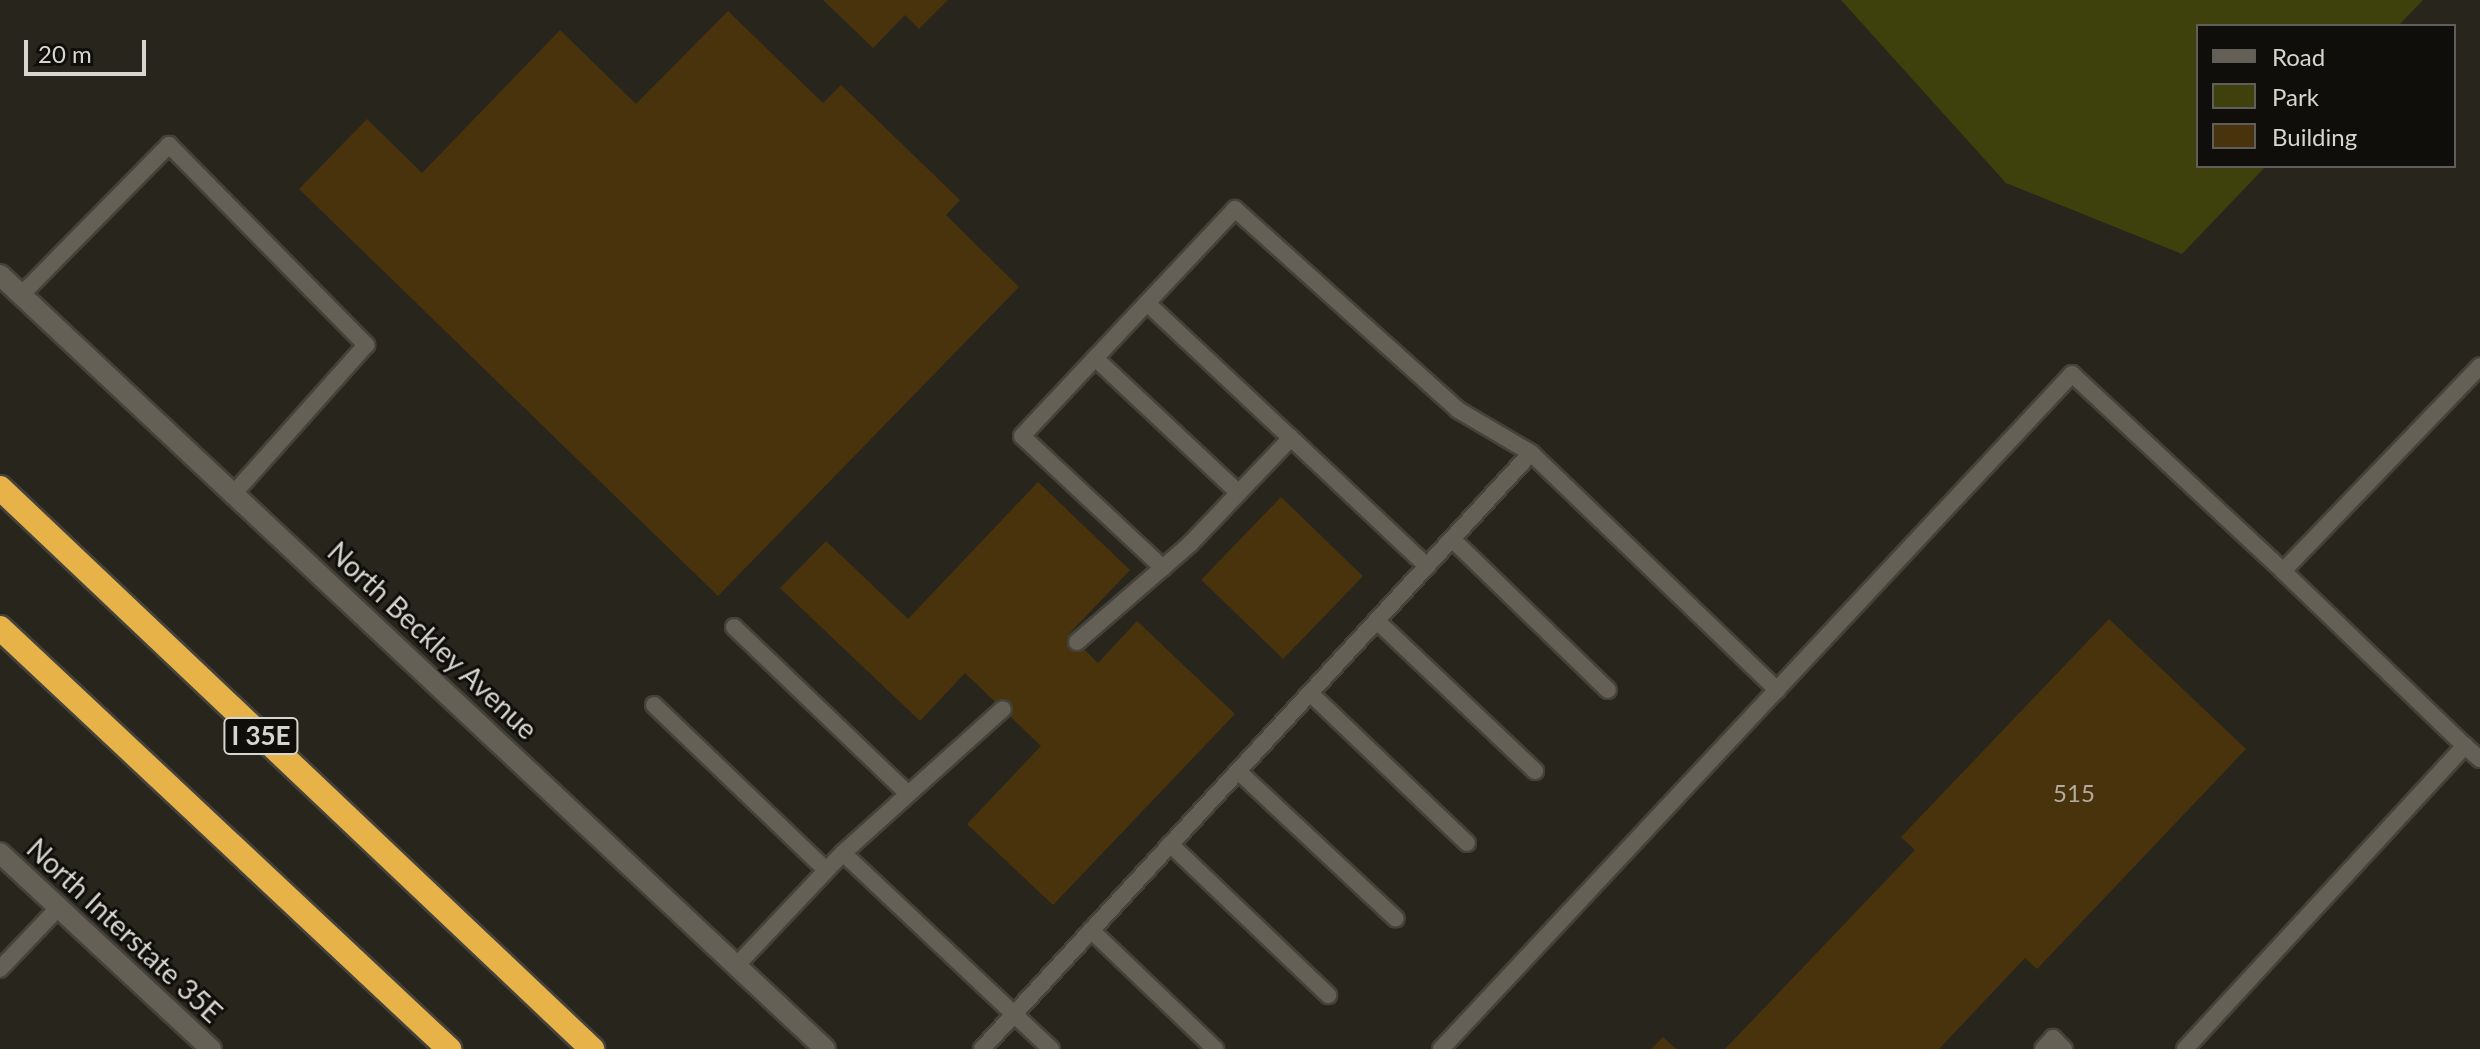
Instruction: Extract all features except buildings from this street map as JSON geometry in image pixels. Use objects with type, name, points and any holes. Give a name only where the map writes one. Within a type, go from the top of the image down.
[{"type":"highway","name":"I 35E","points":[[0,488],[592,1049]]},
{"type":"highway","points":[[0,628],[449,1049]]},
{"type":"main road","name":"North Beckley Avenue","points":[[0,275],[235,492],[825,1049]]},
{"type":"main road","name":"North Interstate 35E","points":[[0,853],[211,1049]]},
{"type":"lane","points":[[21,295],[169,145],[366,345],[235,492]]},
{"type":"lane","points":[[1163,568],[1022,436],[1235,209],[1458,410],[1531,453],[1777,690]]},
{"type":"lane","points":[[1147,303],[1427,566]]},
{"type":"lane","points":[[1095,358],[1239,493]]},
{"type":"lane","points":[[2283,571],[2480,366]]},
{"type":"lane","points":[[1441,1049],[2072,374],[2480,759]]},
{"type":"lane","points":[[1077,642],[1163,568],[1291,438]]},
{"type":"lane","points":[[982,1049],[1531,453]]},
{"type":"lane","points":[[1452,539],[1608,690]]},
{"type":"lane","points":[[1377,621],[1535,771]]},
{"type":"lane","points":[[734,627],[908,794]]},
{"type":"lane","points":[[1310,693],[1467,843]]},
{"type":"lane","points":[[654,705],[826,870]]},
{"type":"lane","points":[[737,965],[843,853],[1003,709]]},
{"type":"lane","points":[[2185,1049],[2465,746]]},
{"type":"lane","points":[[1238,771],[1396,919]]},
{"type":"lane","points":[[1170,844],[1328,995]]},
{"type":"lane","points":[[843,853],[1051,1049]]},
{"type":"lane","points":[[0,969],[59,907]]},
{"type":"lane","points":[[1091,930],[1215,1049]]},
{"type":"lane","points":[[2043,1049],[2053,1038],[2064,1049]]},
{"type":"green space","points":[[1841,0],[2423,0],[2400,24],[2196,24],[2196,168],[2264,168],[2182,254],[2006,183]]}]
